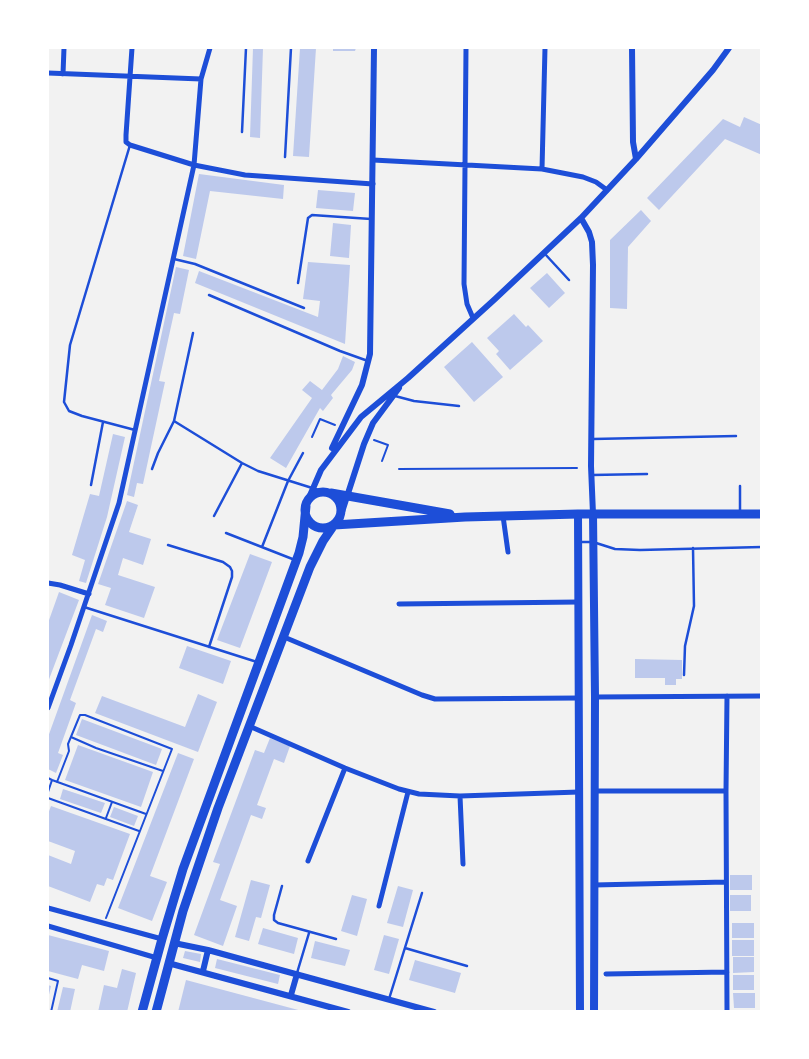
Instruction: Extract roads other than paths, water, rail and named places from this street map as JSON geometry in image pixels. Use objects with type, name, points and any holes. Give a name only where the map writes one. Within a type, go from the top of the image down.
[{"type":"highway","points":[[142,1012],[183,869],[297,560],[303,537],[307,503],[318,493],[328,493],[465,517]]},
{"type":"highway","points":[[156,1012],[168,963],[195,873],[249,726],[310,567],[323,541],[341,515],[340,502],[328,493]]},
{"type":"highway","points":[[307,503],[307,518],[311,524],[322,528],[334,525],[465,517],[578,514],[762,514]]},
{"type":"main road","points":[[578,514],[580,1012]]},
{"type":"main road","points":[[593,514],[595,697],[594,1012]]},
{"type":"street","points":[[63,74],[64,48]]},
{"type":"street","points":[[132,48],[126,135],[126,142],[130,145],[194,165],[245,175],[373,184]]},
{"type":"street","points":[[48,708],[119,504],[194,165],[201,79],[210,48]]},
{"type":"street","points":[[307,503],[321,470],[356,401],[369,361],[374,48]]},
{"type":"street","points":[[466,48],[464,284],[467,304],[473,318]]},
{"type":"street","points":[[542,168],[545,48]]},
{"type":"street","points":[[632,48],[633,142],[636,159]]},
{"type":"street","points":[[321,470],[361,417],[408,378],[608,190],[713,70],[729,48]]},
{"type":"street","points":[[48,73],[201,79]]},
{"type":"street","points":[[373,160],[542,168],[583,177],[596,182],[608,190]]},
{"type":"street","points":[[580,218],[589,232],[592,242],[593,514]]},
{"type":"street","points":[[341,515],[364,444],[373,423],[408,378]]},
{"type":"street","points":[[503,516],[508,552]]},
{"type":"street","points":[[48,583],[89,594]]},
{"type":"street","points":[[399,604],[579,602]]},
{"type":"street","points":[[284,637],[435,699],[579,698]]},
{"type":"street","points":[[727,696],[727,1012]]},
{"type":"street","points":[[595,697],[762,696]]},
{"type":"street","points":[[249,726],[345,768],[408,792],[460,796],[579,792]]},
{"type":"street","points":[[308,861],[345,768]]},
{"type":"street","points":[[594,791],[726,791]]},
{"type":"street","points":[[379,906],[408,792]]},
{"type":"street","points":[[460,796],[462,864]]},
{"type":"street","points":[[594,884],[726,882]]},
{"type":"street","points":[[48,908],[162,939]]},
{"type":"street","points":[[48,926],[157,958]]},
{"type":"street","points":[[174,943],[208,950],[434,1012]]},
{"type":"street","points":[[202,971],[208,950]]},
{"type":"street","points":[[168,963],[348,1012]]},
{"type":"street","points":[[606,974],[727,972]]},
{"type":"street","points":[[291,996],[297,974]]},
{"type":"lane","points":[[242,132],[246,48]]},
{"type":"lane","points":[[285,157],[291,48]]},
{"type":"lane","points":[[130,145],[70,345],[64,402],[69,411],[135,430]]},
{"type":"lane","points":[[298,283],[308,218],[312,215],[372,220]]},
{"type":"lane","points":[[544,252],[569,280]]},
{"type":"lane","points":[[173,258],[195,264],[304,308]]},
{"type":"lane","points":[[209,295],[340,351],[369,361]]},
{"type":"lane","points":[[152,469],[174,421],[194,333]]},
{"type":"lane","points":[[393,395],[414,401],[459,406]]},
{"type":"lane","points":[[174,421],[242,463],[288,481],[328,493]]},
{"type":"lane","points":[[91,485],[103,422]]},
{"type":"lane","points":[[592,439],[736,436]]},
{"type":"lane","points":[[262,547],[288,481],[303,453]]},
{"type":"lane","points":[[214,516],[242,463]]},
{"type":"lane","points":[[592,475],[647,474]]},
{"type":"lane","points":[[740,486],[740,514]]},
{"type":"lane","points":[[226,533],[297,560]]},
{"type":"lane","points":[[578,542],[593,542],[615,549],[762,547]]},
{"type":"lane","points":[[168,545],[222,562],[230,567],[232,571],[232,577],[209,647]]},
{"type":"lane","points":[[684,675],[685,646],[694,606],[693,548]]},
{"type":"lane","points":[[84,606],[258,663]]},
{"type":"lane","points":[[282,886],[274,915],[274,920],[278,924],[336,939]]},
{"type":"lane","points":[[389,999],[422,893]]},
{"type":"lane","points":[[297,974],[309,932]]},
{"type":"lane","points":[[405,948],[467,966]]}]
